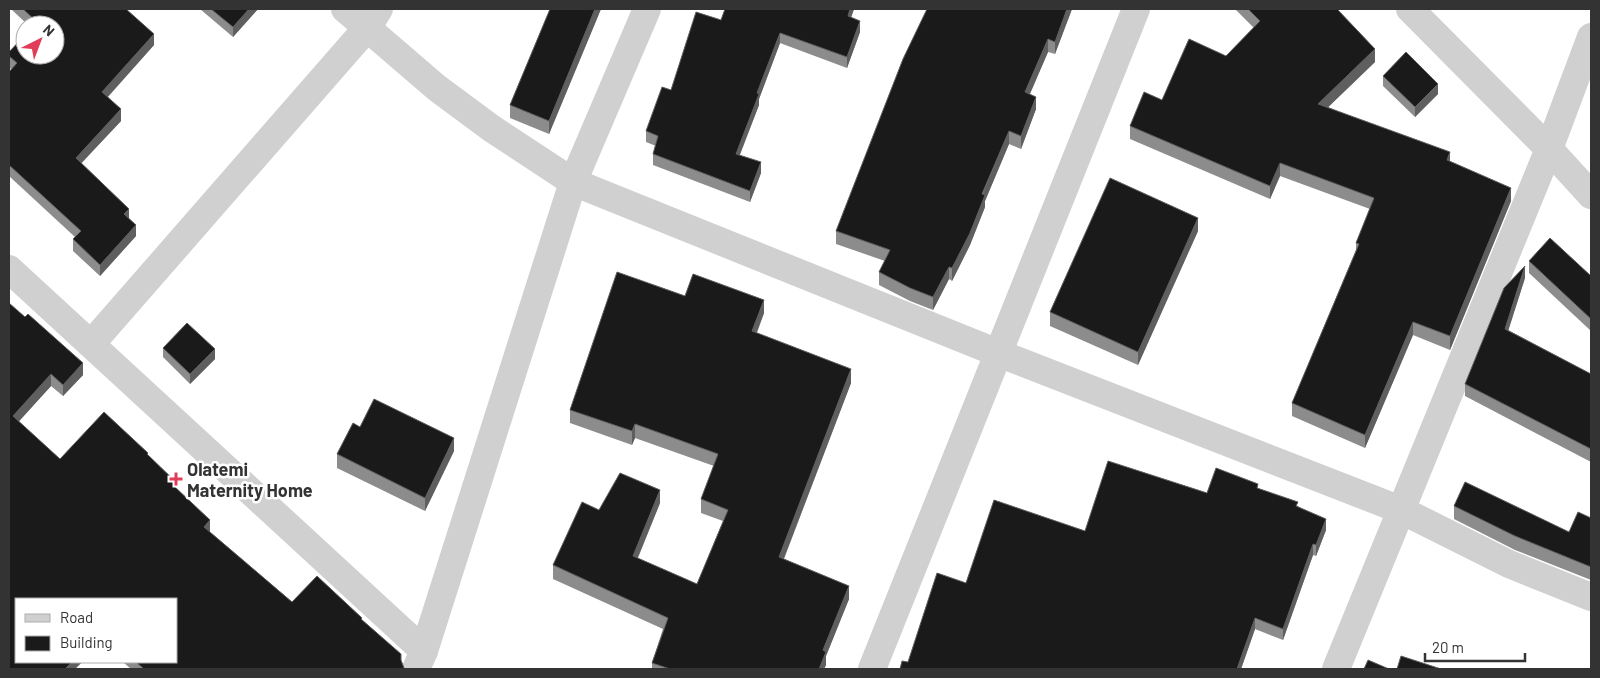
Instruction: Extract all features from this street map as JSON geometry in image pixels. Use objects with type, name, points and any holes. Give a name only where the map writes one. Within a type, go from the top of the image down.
[{"type":"street","points":[[345,9],[373,18],[436,88],[491,128],[573,182],[998,353],[1401,510],[1509,564],[1591,597]]},
{"type":"street","points":[[9,269],[91,344],[420,660],[573,182],[647,9]]},
{"type":"street","points":[[872,669],[1136,9]]},
{"type":"street","points":[[1410,9],[1549,149],[1591,195]]},
{"type":"street","points":[[91,344],[373,18]]},
{"type":"street","points":[[1336,669],[1549,149],[1591,37]]},
{"type":"building","points":[[23,9],[126,9],[154,34],[102,92],[121,109],[76,158],[129,209],[124,214],[136,225],[100,265],[73,239],[81,231],[9,165],[9,72],[15,65],[65,65],[65,15],[29,15]]},
{"type":"building","points":[[211,9],[249,9],[233,27]]},
{"type":"building","points":[[550,9],[595,9],[549,121],[510,105]]},
{"type":"building","points":[[725,9],[850,9],[848,16],[860,21],[847,57],[780,33],[736,154],[761,162],[750,191],[653,154],[658,136],[646,131],[662,87],[671,90],[696,12],[721,20]]},
{"type":"building","points":[[927,9],[1067,9],[1055,42],[1048,39],[1025,92],[1036,97],[1021,136],[1009,131],[982,194],[985,195],[970,233],[952,268],[949,267],[933,297],[879,272],[890,250],[836,231],[903,59]]},
{"type":"building","points":[[1248,9],[1337,9],[1375,49],[1318,104],[1450,152],[1447,160],[1511,188],[1450,336],[1413,322],[1365,435],[1292,403],[1359,244],[1356,243],[1374,198],[1280,163],[1270,186],[1130,126],[1144,92],[1162,100],[1189,39],[1226,56],[1260,21]]},
{"type":"building","points":[[15,46],[15,61],[9,56],[9,52]]},
{"type":"building","points":[[1406,52],[1438,84],[1415,107],[1383,76]]},
{"type":"building","points":[[1110,178],[1198,218],[1138,352],[1050,312]]},
{"type":"building","points":[[1550,238],[1591,276],[1591,319],[1529,261]]},
{"type":"building","points":[[1525,266],[1505,329],[1591,374],[1591,449],[1465,384],[1504,288]]},
{"type":"building","points":[[617,272],[685,296],[693,274],[764,300],[752,331],[851,369],[779,557],[849,586],[823,650],[826,652],[819,669],[670,669],[652,663],[668,618],[553,565],[582,502],[599,510],[620,473],[660,490],[633,556],[697,584],[728,510],[701,499],[718,454],[635,424],[632,431],[570,410]]},
{"type":"building","points":[[9,303],[25,317],[28,314],[83,363],[63,385],[51,374],[13,416],[60,459],[104,412],[148,453],[178,484],[175,487],[210,520],[204,527],[292,602],[317,576],[361,619],[401,654],[404,668],[144,669],[137,663],[178,663],[178,598],[15,598],[15,663],[71,663],[65,669],[9,669]]},
{"type":"building","points":[[187,323],[215,349],[190,374],[163,348]]},
{"type":"building","points":[[374,399],[454,438],[425,498],[337,454],[353,423],[360,427]]},
{"type":"building","points":[[1108,461],[1207,493],[1216,468],[1258,484],[1257,488],[1298,502],[1296,506],[1326,519],[1316,545],[1313,544],[1283,629],[1255,618],[1237,669],[900,669],[902,661],[908,662],[937,573],[966,583],[994,500],[1085,531]]},
{"type":"building","points":[[1465,482],[1569,532],[1578,512],[1591,518],[1591,567],[1515,536],[1454,506]]},
{"type":"building","points":[[1401,656],[1441,669],[1397,669]]},
{"type":"building","points":[[1368,660],[1389,669],[1364,669]]},
{"type":"place","name":"Olatemi Maternity Home","points":[[176,479]]}]
